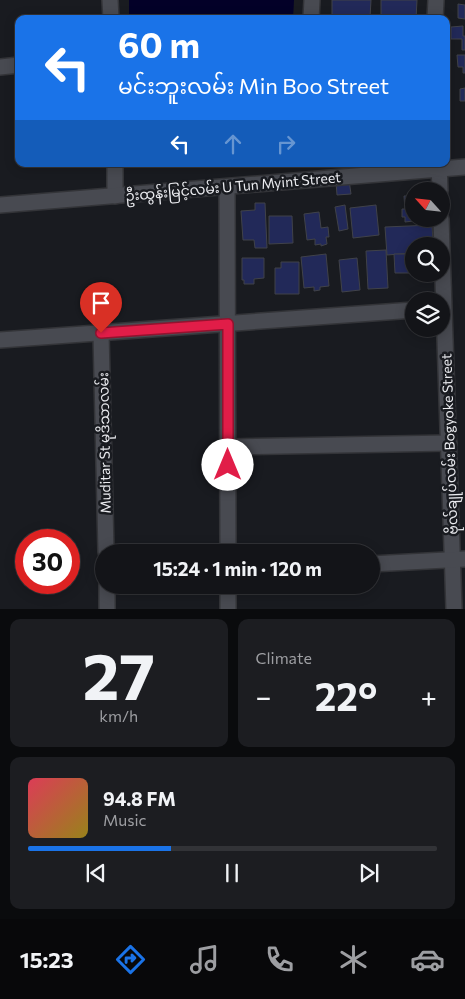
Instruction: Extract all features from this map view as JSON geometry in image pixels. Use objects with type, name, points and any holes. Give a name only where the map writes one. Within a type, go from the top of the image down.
[{"type":"street","points":[[110,0],[111,15]]},
{"type":"street","points":[[311,15],[312,0]]},
{"type":"street","points":[[435,15],[436,0]]},
{"type":"street","points":[[0,67],[15,65]]},
{"type":"street","points":[[115,167],[115,196]]},
{"type":"street","points":[[439,167],[440,182]]},
{"type":"street","name":"ဦးထွန်းမြင့်လမ်း U Tun Myint Street","points":[[0,205],[227,187],[439,167],[465,168]]},
{"type":"street","points":[[227,187],[228,544]]},
{"type":"street","name":"ဗိုလ်ချုပ်လမ်း Bogyoke Street","points":[[441,228],[443,292]]},
{"type":"street","points":[[0,340],[405,311]]},
{"type":"street","name":"Muditar St မုဒိသာလမ်း","points":[[101,333],[106,544]]},
{"type":"street","name":"ဗိုလ်ချုပ်လမ်း Bogyoke Street","points":[[444,337],[449,443],[459,559],[454,609]]},
{"type":"street","points":[[228,447],[449,443]]},
{"type":"street","points":[[380,563],[459,559]]},
{"type":"street","points":[[107,594],[107,609]]},
{"type":"street","points":[[228,594],[228,609]]},
{"type":"water","points":[[129,0],[294,0],[293,15],[129,15]]},
{"type":"building","points":[[332,0],[371,0],[370,15],[332,15]]},
{"type":"building","points":[[381,0],[417,0],[416,15],[381,15]]},
{"type":"building","points":[[458,4],[465,5],[465,19],[458,18]]},
{"type":"building","points":[[463,26],[465,50],[462,50],[462,39],[451,39],[451,27]]},
{"type":"building","points":[[457,55],[465,55],[465,73],[463,73],[463,67],[458,67]]},
{"type":"building","points":[[465,88],[465,101],[460,101],[460,89]]},
{"type":"building","points":[[349,180],[351,194],[337,195],[336,182]]},
{"type":"building","points":[[255,203],[265,203],[267,248],[255,248],[254,240],[243,240],[241,211],[255,210]]},
{"type":"building","points":[[345,205],[348,229],[339,231],[335,207]]},
{"type":"building","points":[[376,205],[379,235],[353,238],[350,208]]},
{"type":"building","points":[[402,209],[405,209],[405,217],[402,217]]},
{"type":"building","points":[[319,212],[321,228],[328,227],[329,237],[326,237],[327,244],[321,246],[321,244],[315,245],[315,239],[307,240],[304,214]]},
{"type":"building","points":[[269,216],[292,216],[293,243],[269,244]]},
{"type":"building","points":[[385,227],[432,228],[433,237],[405,237],[405,254],[387,255]]},
{"type":"building","points":[[386,250],[388,288],[368,289],[366,251]]},
{"type":"building","points":[[326,254],[329,286],[320,287],[320,290],[314,291],[314,287],[304,288],[301,257]]},
{"type":"building","points":[[394,254],[405,254],[405,273],[395,273]]},
{"type":"building","points":[[242,258],[264,258],[264,278],[254,279],[254,284],[244,284],[244,280],[242,280]]},
{"type":"building","points":[[357,258],[360,290],[342,292],[339,260]]},
{"type":"building","points":[[281,262],[299,262],[299,294],[275,294],[275,268],[281,268]]},
{"type":"route","points":[[101,333],[228,324],[228,465]]}]
